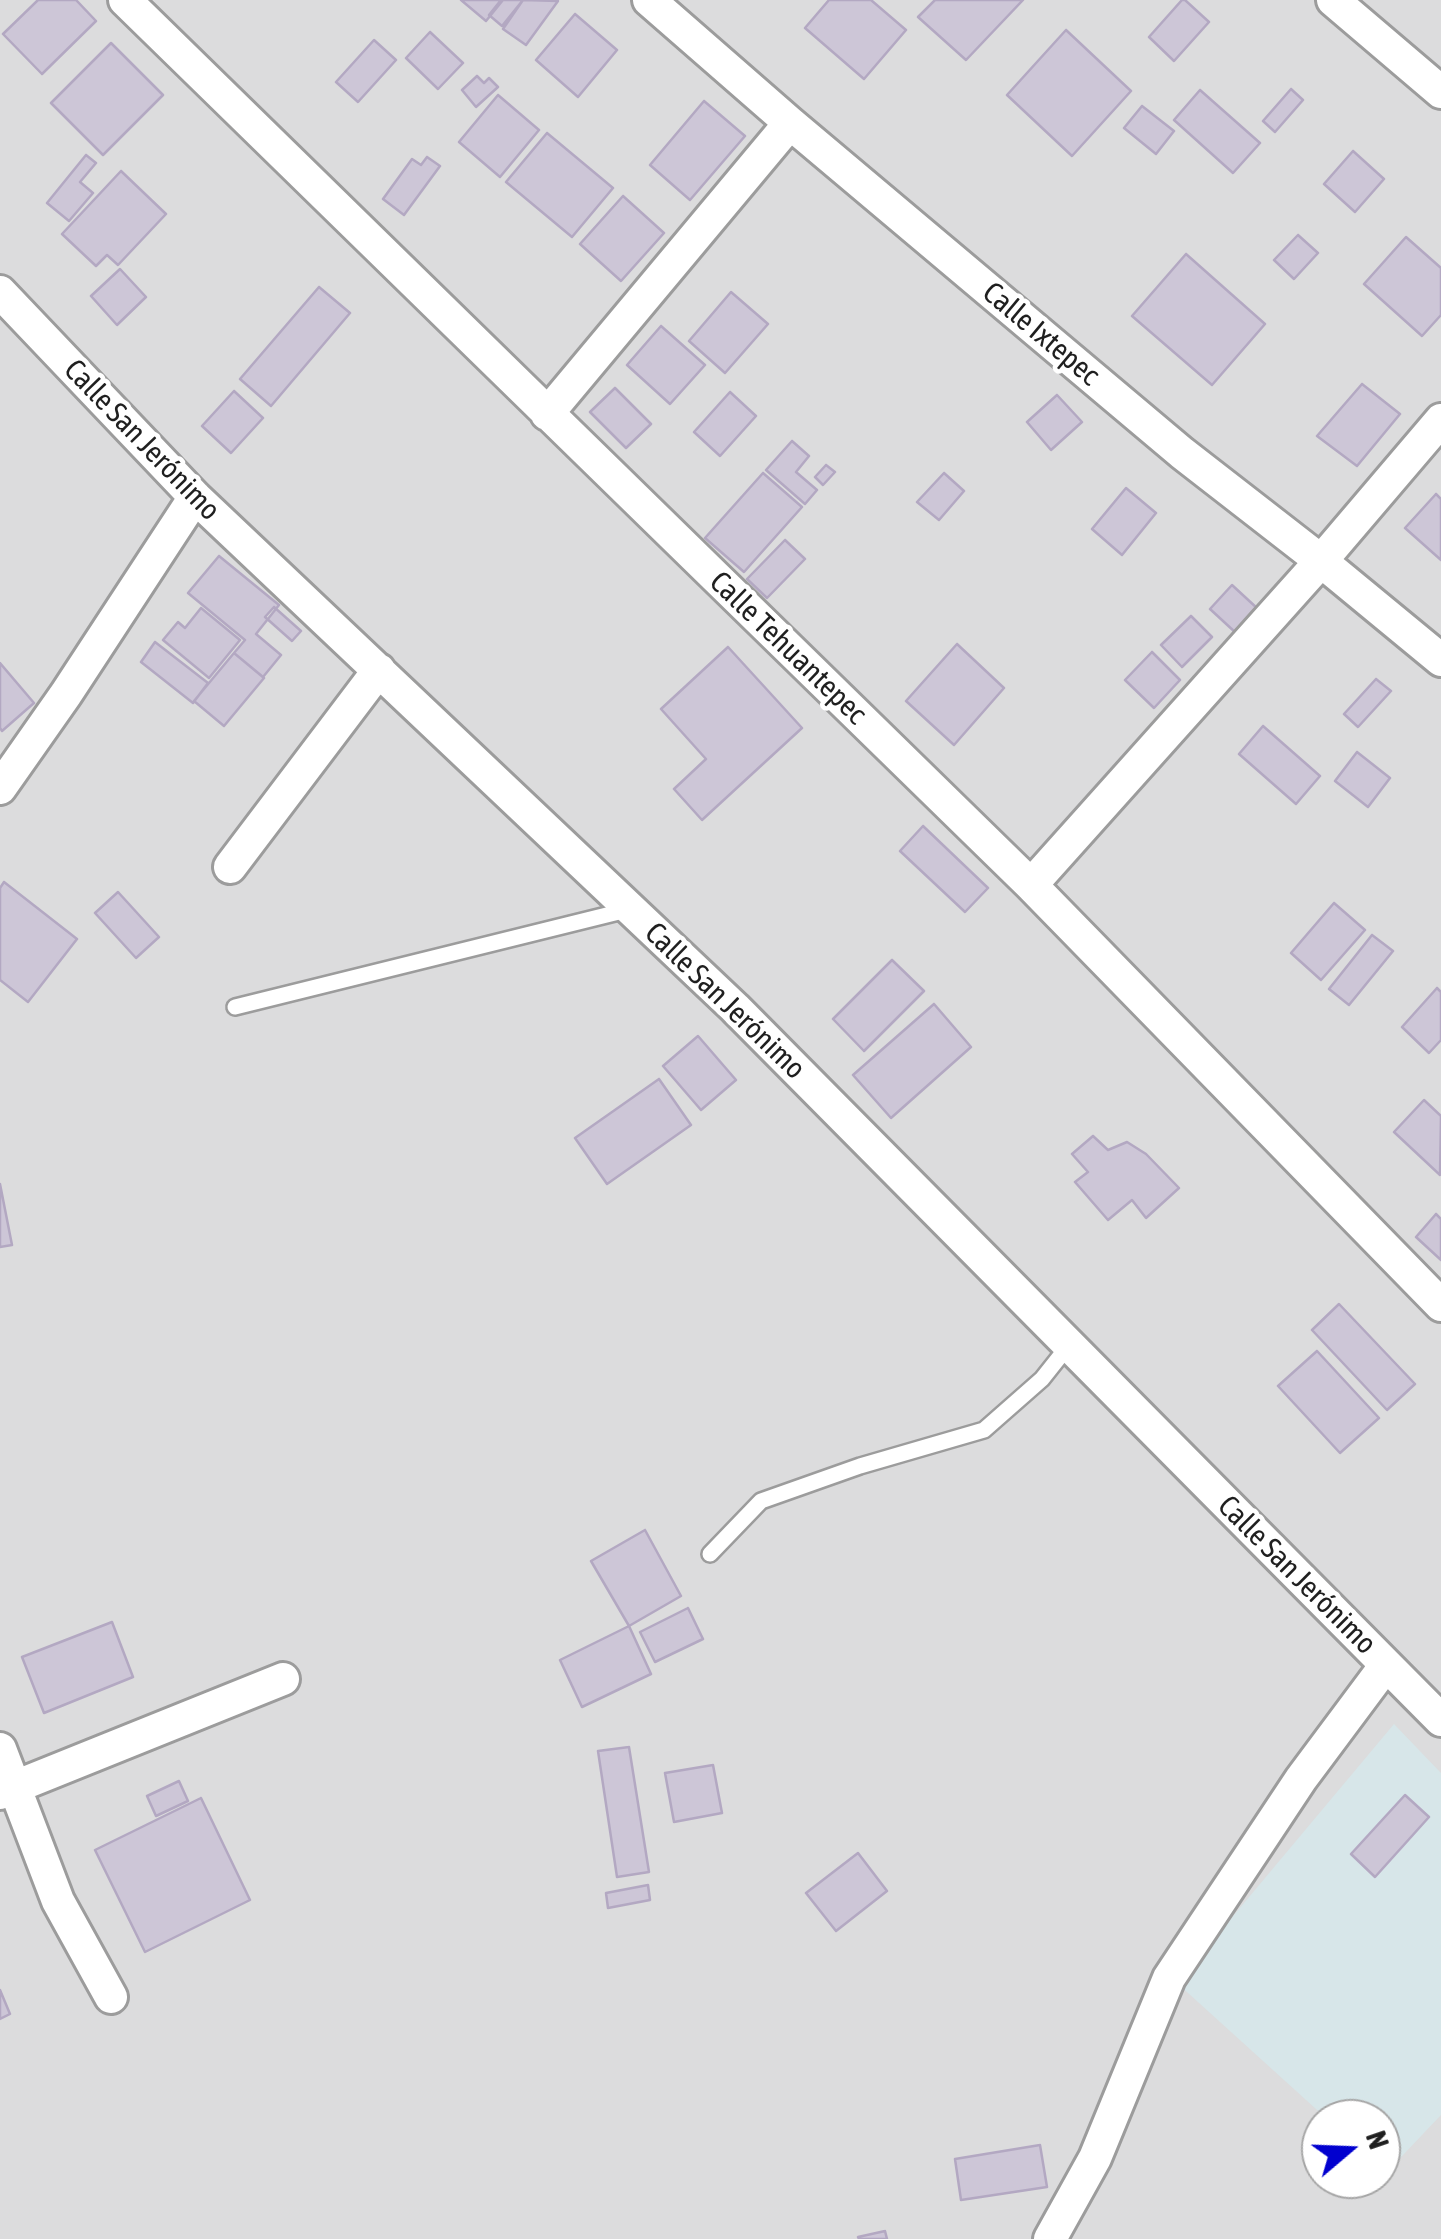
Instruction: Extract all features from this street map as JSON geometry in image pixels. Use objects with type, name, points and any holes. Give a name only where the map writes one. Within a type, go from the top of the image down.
[{"type":"street","name":"Calle Tehuantepec","points":[[125,0],[1030,885],[1441,1305]]},
{"type":"street","name":"Calle Ixtepec","points":[[649,0],[1182,453],[1441,660]]},
{"type":"street","points":[[1333,0],[1441,92]]},
{"type":"street","points":[[547,414],[790,122]]},
{"type":"street","name":"Calle San Jerónimo","points":[[0,292],[195,497],[735,1008],[1441,1720]]},
{"type":"street","points":[[1030,885],[1321,561],[1441,420]]},
{"type":"street","points":[[0,788],[195,497]]},
{"type":"street","points":[[230,867],[379,670]]},
{"type":"street","points":[[1050,2239],[1094,2158],[1169,1978],[1301,1779],[1386,1665]]},
{"type":"street","points":[[7,1790],[283,1679]]},
{"type":"street","points":[[0,1749],[7,1790],[58,1902],[111,1998]]},
{"type":"lane","points":[[235,1007],[631,910]]},
{"type":"lane","points":[[710,1554],[761,1501],[860,1466],[984,1430],[1042,1379],[1069,1345]]},
{"type":"shaded area","points":[[0,0],[1441,0],[1441,2239],[0,2239]]},
{"type":"shaded area","points":[[1394,1724],[1441,1773],[1441,2115],[1401,2157],[1401,2099],[1305,2099],[1177,1983]]},
{"type":"building","points":[[38,0],[76,0],[96,21],[42,74],[3,34]]},
{"type":"building","points":[[461,0],[503,0],[486,21]]},
{"type":"building","points":[[501,0],[523,0],[502,26],[489,15]]},
{"type":"building","points":[[523,0],[558,1],[526,45],[503,29]]},
{"type":"building","points":[[829,0],[871,0],[906,30],[864,79],[805,28]]},
{"type":"building","points":[[935,0],[1023,0],[966,60],[918,17]]},
{"type":"building","points":[[1182,0],[1209,22],[1174,61],[1149,37]]},
{"type":"building","points":[[575,14],[617,50],[578,97],[536,60]]},
{"type":"building","points":[[1066,30],[1131,91],[1072,156],[1007,95]]},
{"type":"building","points":[[430,32],[463,63],[438,89],[406,58]]},
{"type":"building","points":[[374,40],[396,60],[358,102],[336,82]]},
{"type":"building","points":[[111,43],[163,95],[103,155],[51,103]]},
{"type":"building","points":[[477,76],[484,83],[489,78],[498,87],[476,107],[462,90]]},
{"type":"building","points":[[1291,89],[1303,100],[1275,132],[1263,121]]},
{"type":"building","points":[[1200,90],[1260,143],[1233,173],[1174,120]]},
{"type":"building","points":[[498,95],[539,130],[500,177],[459,142]]},
{"type":"building","points":[[704,101],[745,136],[690,200],[650,165]]},
{"type":"building","points":[[1142,106],[1174,131],[1156,154],[1124,128]]},
{"type":"building","points":[[547,133],[613,188],[572,237],[506,182]]},
{"type":"building","points":[[1353,151],[1384,179],[1355,212],[1324,184]]},
{"type":"building","points":[[86,155],[96,163],[80,182],[93,193],[69,221],[47,203]]},
{"type":"building","points":[[427,157],[440,166],[404,215],[383,199],[412,159],[421,165]]},
{"type":"building","points":[[121,171],[166,214],[118,265],[107,255],[96,266],[62,234]]},
{"type":"building","points":[[623,196],[664,233],[621,281],[580,244]]},
{"type":"building","points":[[1298,235],[1318,253],[1294,279],[1274,260]]},
{"type":"building","points":[[1406,237],[1441,268],[1441,315],[1422,336],[1364,284]]},
{"type":"building","points":[[1186,254],[1265,324],[1212,385],[1132,316]]},
{"type":"building","points":[[120,269],[146,297],[117,325],[91,296]]},
{"type":"building","points":[[319,287],[350,313],[271,406],[240,379]]},
{"type":"building","points":[[731,292],[768,324],[725,373],[689,341]]},
{"type":"building","points":[[661,326],[705,365],[670,404],[627,365]]},
{"type":"building","points":[[1362,384],[1400,414],[1357,466],[1317,436]]},
{"type":"building","points":[[615,388],[651,424],[626,448],[590,412]]},
{"type":"building","points":[[234,391],[263,418],[231,453],[202,426]]},
{"type":"building","points":[[730,392],[756,416],[720,456],[694,432]]},
{"type":"building","points":[[1057,395],[1082,422],[1051,450],[1027,422]]},
{"type":"building","points":[[792,441],[809,456],[796,472],[817,490],[805,504],[766,470]]},
{"type":"building","points":[[826,465],[835,472],[823,485],[815,477]]},
{"type":"building","points":[[763,473],[802,507],[744,572],[705,538]]},
{"type":"building","points":[[944,473],[964,491],[939,520],[917,502]]},
{"type":"building","points":[[1126,488],[1156,513],[1122,555],[1092,529]]},
{"type":"building","points":[[1436,494],[1441,499],[1441,560],[1405,528]]},
{"type":"building","points":[[785,540],[805,559],[767,598],[747,579]]},
{"type":"building","points":[[219,556],[279,605],[256,634],[281,655],[263,677],[234,653],[245,640],[188,593]]},
{"type":"building","points":[[1232,585],[1258,609],[1236,633],[1210,609]]},
{"type":"building","points":[[274,607],[301,631],[292,641],[265,617]]},
{"type":"building","points":[[201,608],[240,640],[209,678],[163,640],[178,622],[185,628]]},
{"type":"building","points":[[1191,616],[1212,637],[1182,667],[1161,645]]},
{"type":"building","points":[[155,642],[208,683],[193,703],[141,662]]},
{"type":"building","points":[[957,644],[1004,688],[954,745],[906,701]]},
{"type":"building","points":[[728,647],[802,728],[702,820],[674,789],[706,759],[661,709]]},
{"type":"building","points":[[1152,652],[1180,680],[1154,708],[1125,680]]},
{"type":"building","points":[[234,653],[264,678],[224,726],[194,701]]},
{"type":"building","points":[[0,663],[34,703],[2,731],[0,728]]},
{"type":"building","points":[[1376,679],[1391,691],[1358,727],[1344,714]]},
{"type":"building","points":[[1263,726],[1320,776],[1296,804],[1239,754]]},
{"type":"building","points":[[1357,752],[1390,778],[1368,807],[1335,781]]},
{"type":"building","points":[[923,826],[988,888],[965,912],[900,851]]},
{"type":"building","points":[[4,882],[77,939],[28,1002],[0,980],[0,888]]},
{"type":"building","points":[[118,892],[159,937],[136,958],[95,913]]},
{"type":"building","points":[[1334,903],[1365,930],[1321,980],[1291,953]]},
{"type":"building","points":[[1372,935],[1393,951],[1349,1005],[1329,989]]},
{"type":"building","points":[[892,960],[924,991],[864,1051],[833,1019]]},
{"type":"building","points":[[1437,988],[1441,992],[1441,1040],[1429,1053],[1402,1027]]},
{"type":"building","points":[[934,1004],[971,1047],[891,1118],[853,1075]]},
{"type":"building","points":[[698,1036],[736,1080],[701,1110],[663,1066]]},
{"type":"building","points":[[659,1079],[691,1125],[607,1184],[575,1138]]},
{"type":"building","points":[[1424,1100],[1441,1116],[1440,1175],[1394,1132]]},
{"type":"building","points":[[1093,1136],[1108,1150],[1127,1142],[1146,1154],[1179,1188],[1146,1218],[1132,1200],[1108,1220],[1075,1182],[1088,1172],[1072,1154]]},
{"type":"building","points":[[0,1184],[12,1245],[0,1247]]},
{"type":"building","points":[[1436,1214],[1441,1219],[1441,1260],[1416,1237]]},
{"type":"building","points":[[1339,1304],[1415,1384],[1387,1410],[1312,1330]]},
{"type":"building","points":[[1317,1351],[1379,1418],[1340,1453],[1278,1386]]},
{"type":"building","points":[[645,1530],[681,1596],[629,1626],[591,1561]]},
{"type":"building","points":[[688,1608],[703,1639],[655,1662],[640,1632]]},
{"type":"building","points":[[112,1622],[133,1677],[44,1713],[22,1657]]},
{"type":"building","points":[[629,1626],[651,1674],[582,1707],[560,1660]]},
{"type":"building","points":[[629,1747],[649,1872],[617,1877],[598,1751]]},
{"type":"building","points":[[713,1765],[722,1813],[674,1822],[665,1773]]},
{"type":"building","points":[[179,1781],[188,1801],[156,1816],[147,1796]]},
{"type":"building","points":[[1405,1795],[1429,1817],[1375,1877],[1351,1854]]},
{"type":"building","points":[[201,1798],[250,1900],[145,1952],[95,1850]]},
{"type":"building","points":[[858,1853],[887,1891],[836,1931],[806,1893]]},
{"type":"building","points":[[648,1885],[650,1900],[608,1908],[606,1893]]},
{"type":"building","points":[[0,1990],[10,2014],[0,2019]]},
{"type":"building","points":[[1040,2145],[1047,2187],[961,2200],[955,2159]]},
{"type":"building","points":[[885,2231],[887,2239],[858,2237]]}]
